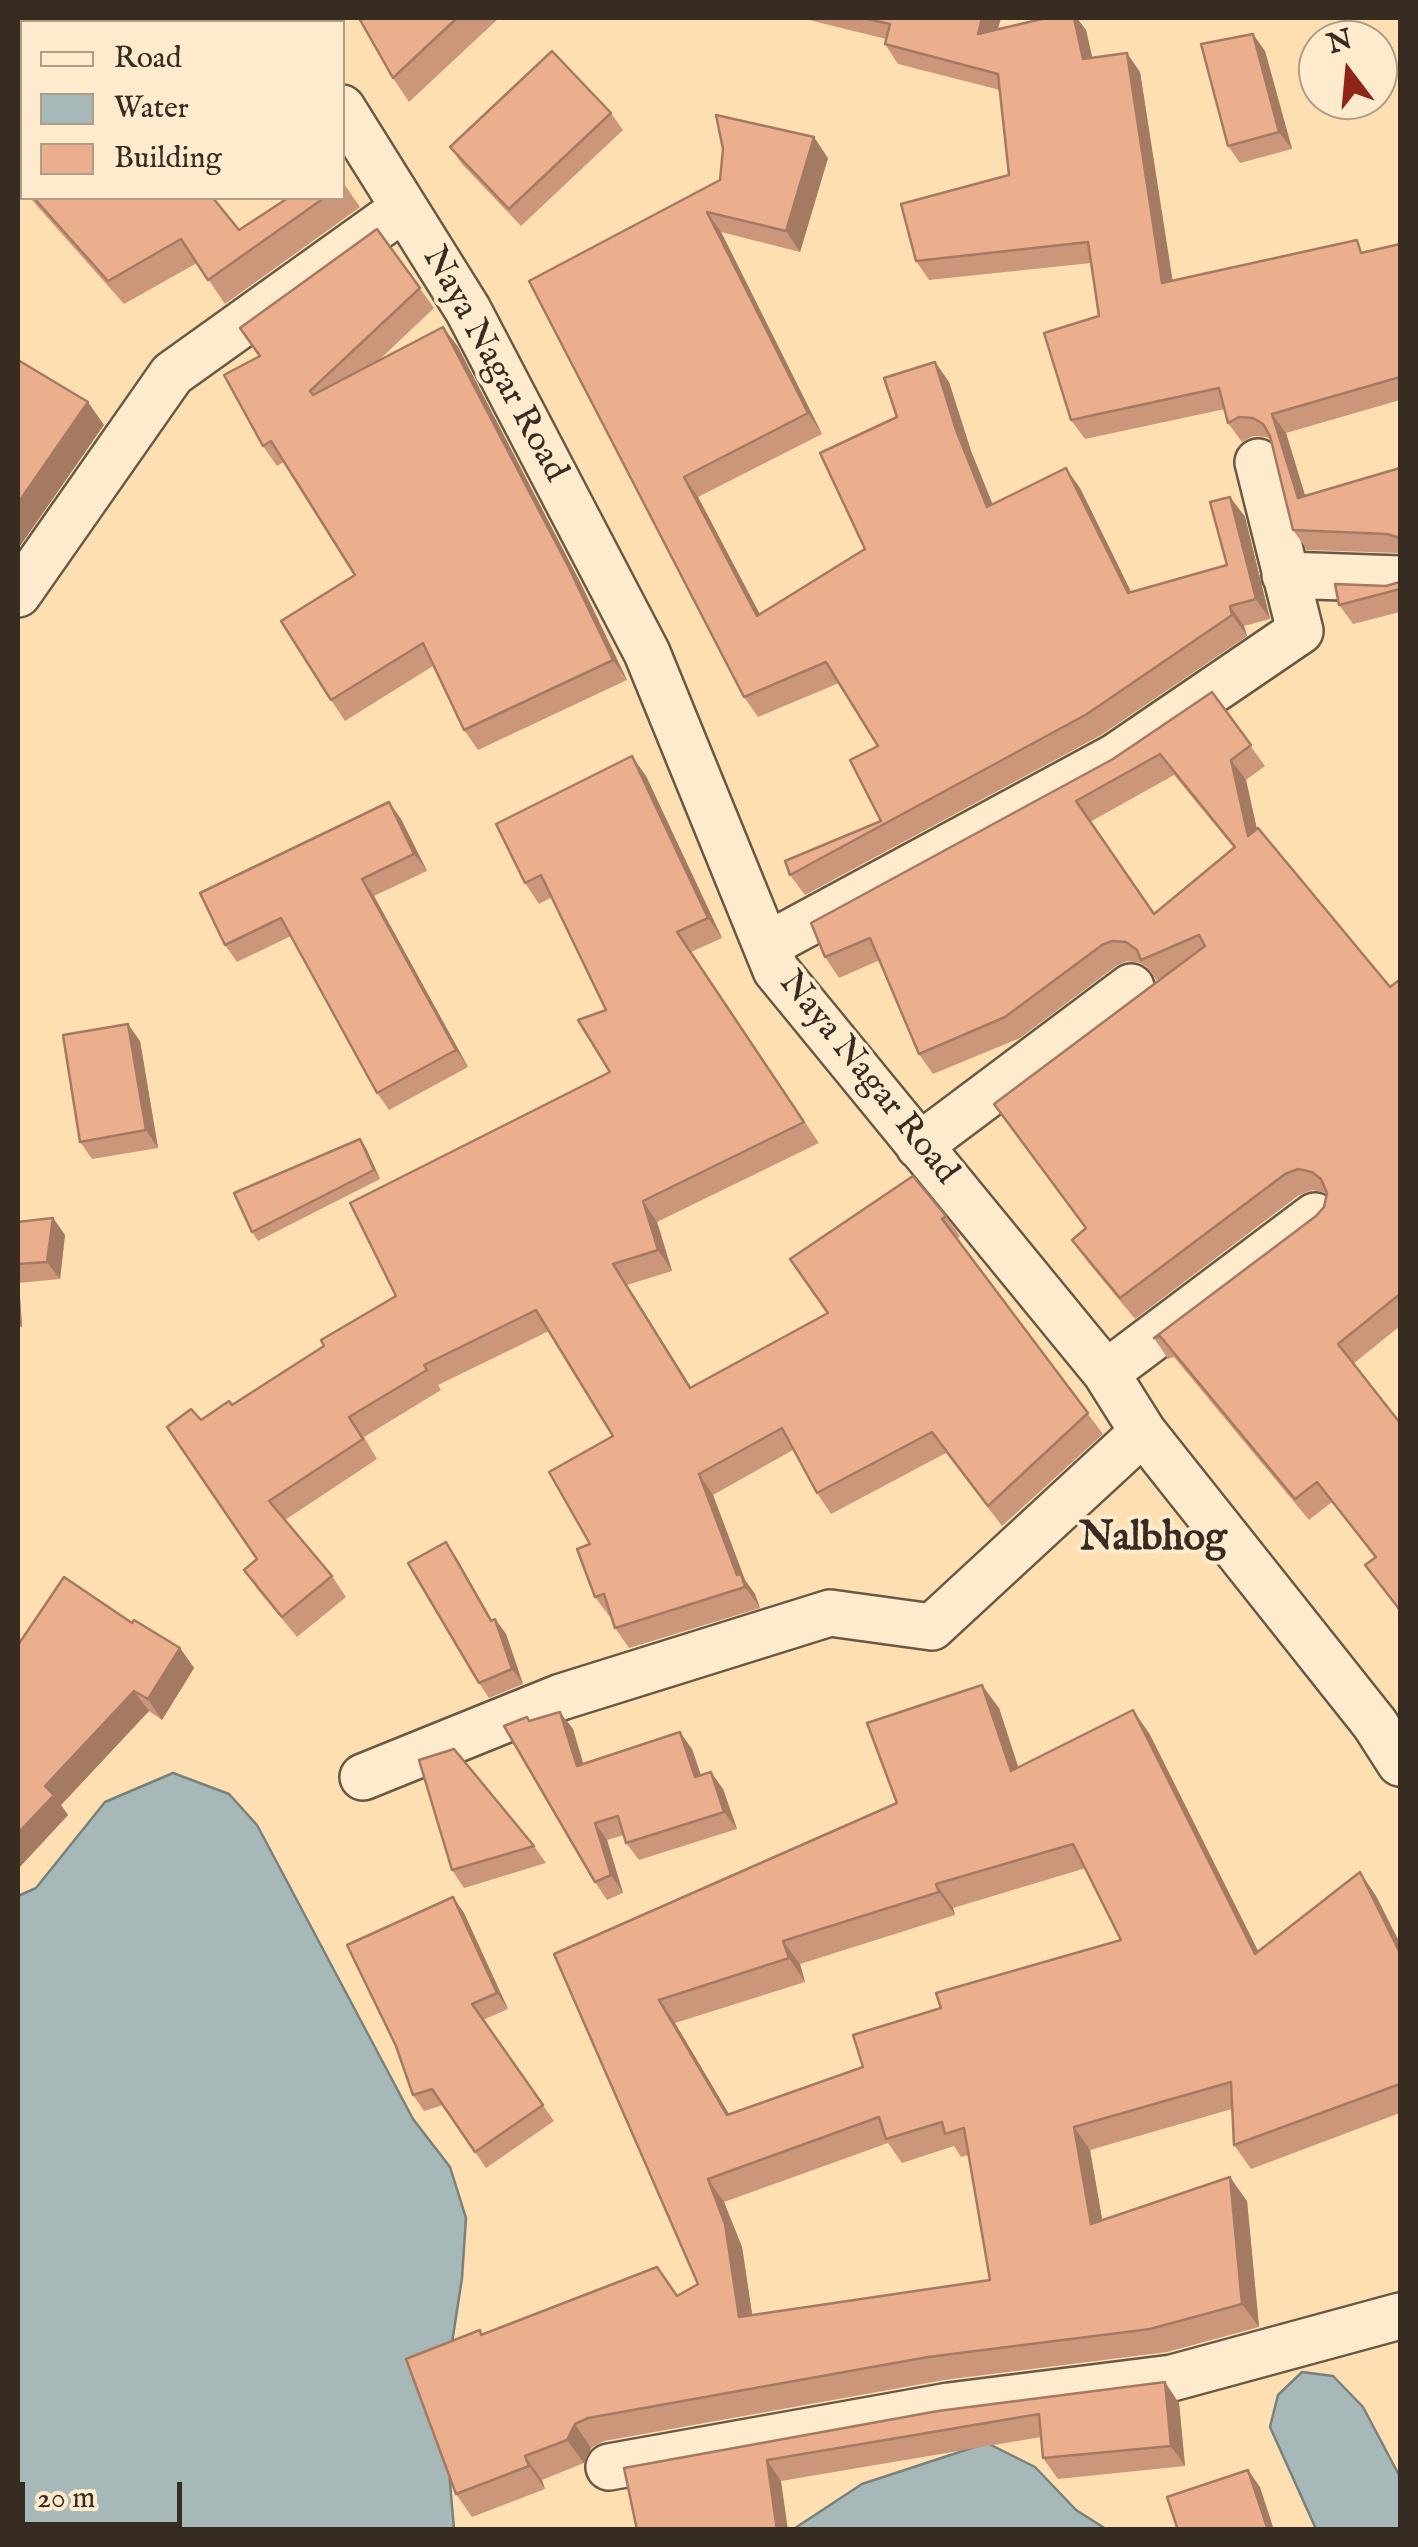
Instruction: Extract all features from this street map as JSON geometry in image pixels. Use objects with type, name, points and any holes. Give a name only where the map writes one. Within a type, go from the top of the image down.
[{"type":"street","name":"Naya Nagar Road","points":[[345,113],[468,310],[647,653],[776,970],[1106,1373],[1143,1432],[1388,1713],[1400,1763]]},
{"type":"street","points":[[18,594],[172,374],[404,208]]},
{"type":"street","points":[[784,936],[1114,757],[1300,631],[1258,462]]},
{"type":"street","points":[[1286,575],[1400,578]]},
{"type":"street","points":[[920,1146],[1131,986]]},
{"type":"street","points":[[1106,1373],[1315,1216]]},
{"type":"street","points":[[362,1777],[561,1697],[830,1613],[932,1627],[1143,1432]]},
{"type":"street","points":[[608,2467],[949,2406],[1172,2378],[1400,2316]]},
{"type":"water","points":[[173,1773],[229,1794],[257,1825],[413,2119],[450,2167],[466,2218],[462,2278],[443,2401],[454,2529],[18,2529],[18,1896],[36,1888],[105,1802]]},
{"type":"water","points":[[1302,2372],[1333,2376],[1363,2407],[1400,2477],[1400,2529],[1316,2529],[1270,2427],[1278,2395]]},
{"type":"water","points":[[987,2443],[1035,2467],[1076,2510],[1106,2529],[792,2530],[862,2484]]},
{"type":"building","points":[[68,18],[266,20],[70,20]]},
{"type":"building","points":[[359,18],[457,18],[393,78]]},
{"type":"building","points":[[863,18],[982,18],[978,34],[1046,18],[1074,18],[1083,59],[1127,53],[1162,283],[1357,240],[1361,253],[1400,244],[1400,377],[1272,414],[1298,498],[1400,468],[1400,538],[1387,534],[1293,530],[1270,436],[1263,424],[1253,418],[1239,417],[1228,423],[1219,388],[1071,420],[1044,333],[1099,316],[1088,242],[916,261],[901,204],[1009,175],[998,74],[885,44],[890,24]]},
{"type":"building","points":[[1253,34],[1279,132],[1228,146],[1201,44]]},
{"type":"building","points":[[552,51],[611,113],[509,209],[450,147]]},
{"type":"building","points":[[20,111],[20,182],[18,179]]},
{"type":"building","points":[[716,115],[814,137],[786,231],[707,212],[808,413],[684,477],[757,616],[865,549],[820,453],[897,417],[884,378],[935,362],[956,430],[987,507],[1066,468],[1128,593],[1227,565],[1210,502],[1230,497],[1256,599],[1230,606],[1232,615],[1087,714],[790,875],[785,861],[881,821],[850,760],[878,746],[826,662],[744,697],[529,281],[720,180],[723,149]]},
{"type":"building","points":[[36,200],[215,200],[239,230],[285,200],[321,200],[208,280],[181,239],[108,281]]},
{"type":"building","points":[[377,229],[420,288],[310,391],[313,395],[443,327],[613,660],[464,730],[423,643],[331,700],[281,621],[355,575],[271,441],[263,446],[224,375],[260,356],[240,328]]},
{"type":"building","points":[[18,360],[88,402],[18,503]]},
{"type":"building","points":[[1400,582],[1400,589],[1339,605],[1335,584],[1386,586]]},
{"type":"building","points":[[1212,692],[1251,745],[1231,760],[1248,836],[1258,828],[1390,987],[1400,983],[1400,1294],[1338,1344],[1400,1423],[1400,1610],[1365,1565],[1376,1557],[1317,1482],[1295,1499],[1160,1336],[1154,1338],[1316,1216],[1324,1207],[1327,1193],[1321,1179],[1298,1169],[1285,1174],[1120,1298],[1072,1240],[1086,1228],[994,1104],[1205,946],[1199,935],[1141,960],[1137,950],[1126,942],[1102,945],[1005,1017],[919,1054],[870,938],[825,957],[811,923],[1113,759]],"holes":[[[1160,754],[1235,847],[1154,914],[1076,801]]]},
{"type":"building","points":[[632,756],[708,918],[677,932],[804,1122],[643,1201],[658,1250],[613,1264],[690,1388],[828,1313],[790,1259],[913,1176],[1088,1413],[988,1506],[932,1432],[817,1493],[782,1428],[699,1474],[745,1587],[615,1628],[604,1594],[595,1597],[577,1549],[590,1544],[549,1472],[613,1436],[536,1310],[424,1365],[427,1370],[349,1417],[363,1439],[269,1501],[332,1576],[282,1617],[244,1570],[257,1559],[167,1427],[191,1409],[201,1420],[229,1401],[232,1405],[324,1346],[321,1340],[396,1296],[350,1203],[610,1072],[578,1020],[606,1010],[541,875],[525,883],[496,824]]},
{"type":"building","points":[[389,802],[414,854],[362,879],[456,1050],[377,1093],[281,918],[225,945],[200,893]]},
{"type":"building","points":[[128,1024],[146,1130],[80,1142],[63,1035]]},
{"type":"building","points":[[360,1139],[374,1170],[252,1232],[234,1193]]},
{"type":"building","points":[[53,1218],[47,1262],[18,1264],[18,1222]]},
{"type":"building","points":[[446,1542],[491,1621],[495,1619],[512,1669],[479,1683],[408,1563]]},
{"type":"building","points":[[64,1577],[132,1623],[134,1620],[180,1648],[148,1699],[134,1691],[45,1786],[54,1795],[18,1833],[18,1645]]},
{"type":"building","points":[[982,1685],[1011,1771],[1133,1710],[1255,1954],[1360,1872],[1400,1953],[1400,2084],[1234,2145],[1231,2082],[1074,2127],[1091,2224],[1230,2177],[1242,2304],[1150,2329],[928,2357],[588,2418],[575,2424],[567,2440],[525,2456],[529,2466],[456,2494],[406,2359],[480,2330],[481,2335],[657,2267],[677,2296],[698,2284],[554,1954],[897,1803],[867,1723]],"holes":[[[1073,1844],[1121,1940],[936,1993],[941,2008],[853,2035],[863,2067],[727,2115],[659,2000],[789,1958],[783,1941],[939,1892],[936,1884]],[[879,2117],[886,2139],[942,2122],[945,2134],[964,2128],[990,2280],[739,2317],[725,2224],[708,2179]]]},
{"type":"building","points":[[560,1712],[577,1766],[680,1732],[695,1777],[711,1772],[724,1812],[626,1843],[618,1816],[595,1823],[611,1875],[595,1882],[504,1726],[527,1717],[529,1721]]},
{"type":"building","points":[[454,1749],[534,1846],[452,1870],[419,1760]]},
{"type":"building","points":[[453,1897],[497,1993],[472,2004],[543,2105],[475,2152],[432,2089],[413,2095],[396,2046],[347,1945]]},
{"type":"building","points":[[1165,2382],[1171,2446],[1043,2458],[1039,2414],[767,2460],[777,2530],[637,2530],[624,2468],[938,2411]]},
{"type":"building","points":[[1248,2470],[1268,2530],[1178,2530],[1167,2497]]},
{"type":"district","name":"Nalbhog","points":[[1153,1541]]}]
